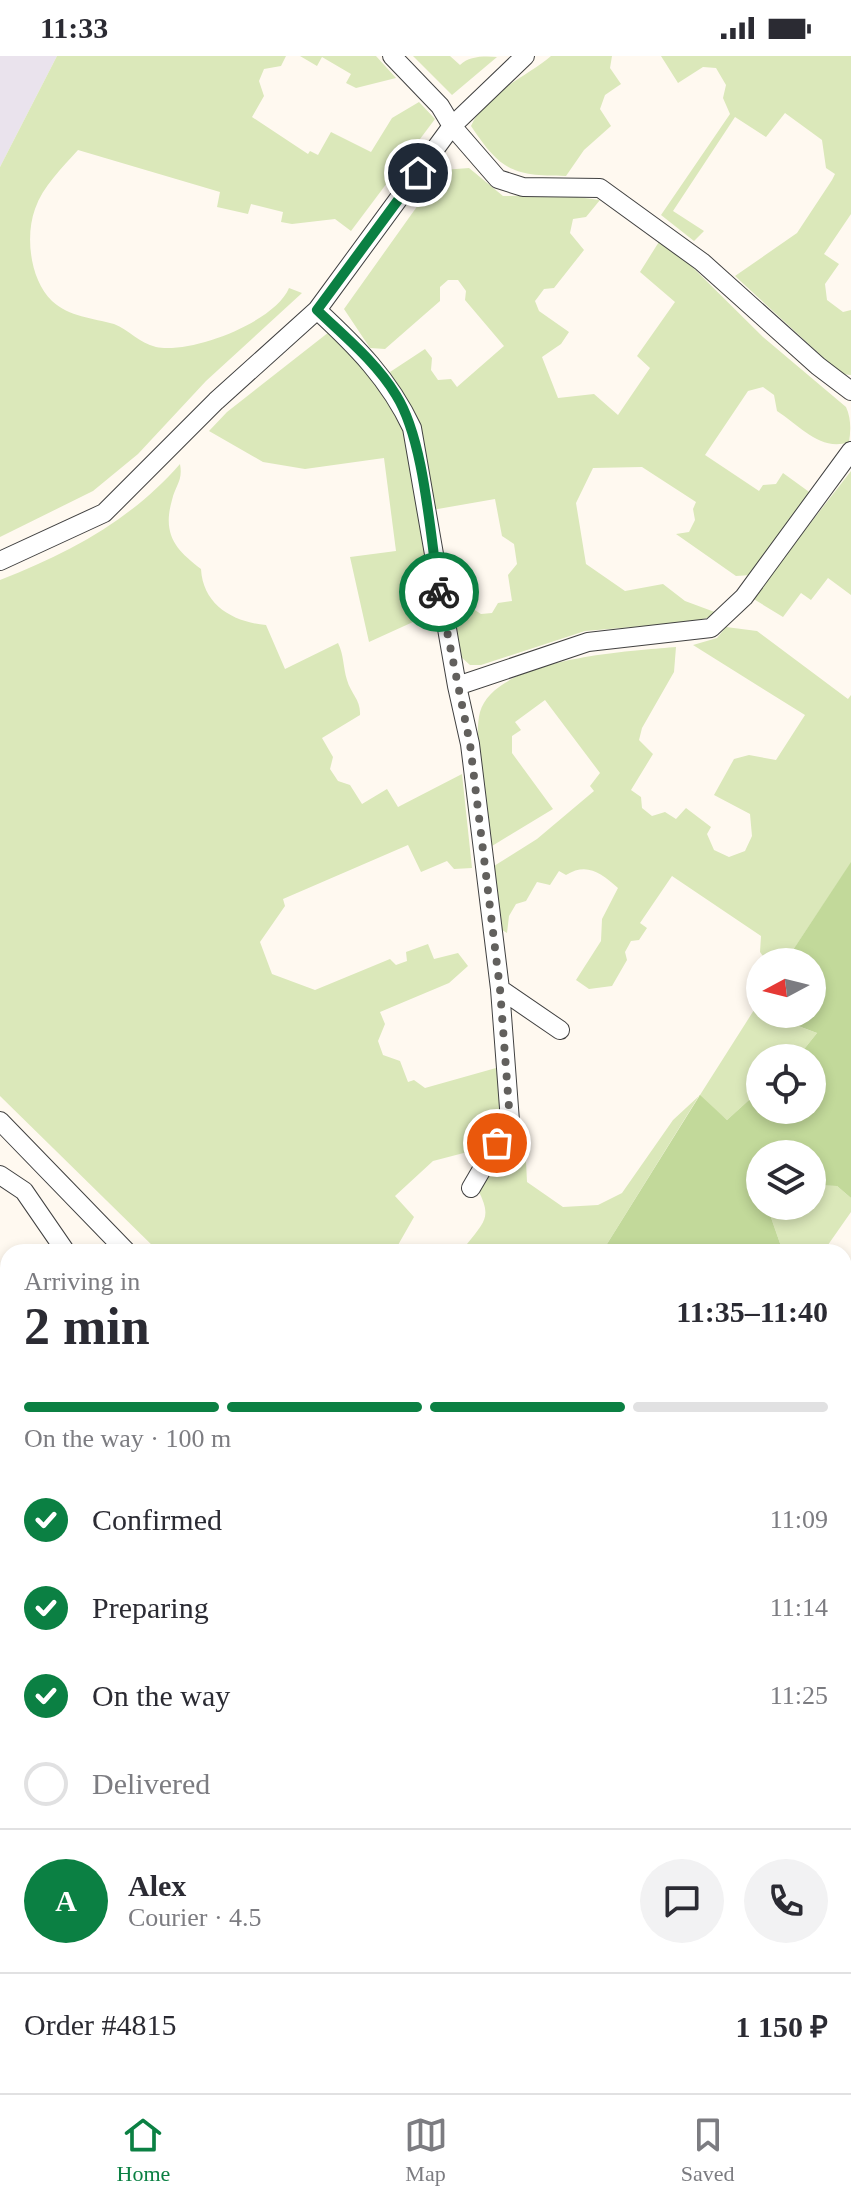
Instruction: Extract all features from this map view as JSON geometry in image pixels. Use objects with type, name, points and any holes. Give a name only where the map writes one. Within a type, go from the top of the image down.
[{"type":"lane","points":[[392,56],[440,106],[452,126],[498,179],[523,187],[600,188],[702,262],[818,366],[851,391]]},
{"type":"lane","points":[[0,561],[104,513],[216,401],[317,310],[452,126],[525,56]]},
{"type":"lane","points":[[317,310],[368,358],[397,396],[412,428],[470,744],[500,989],[510,1121],[471,1188]]},
{"type":"lane","points":[[457,686],[588,642],[711,628],[744,597],[851,451]]},
{"type":"lane","points":[[500,989],[560,1030]]},
{"type":"lane","points":[[0,1121],[119,1244]]},
{"type":"lane","points":[[0,1175],[24,1191],[60,1244]]},
{"type":"shaded area","points":[[0,56],[57,56],[0,167]]},
{"type":"green space","points":[[57,56],[286,56],[281,66],[264,69],[259,81],[264,96],[252,117],[308,154],[310,151],[318,155],[331,132],[371,152],[392,118],[419,102],[435,119],[351,231],[335,219],[292,224],[281,222],[283,212],[251,204],[248,214],[217,207],[220,192],[78,150],[43,193],[35,209],[30,232],[34,270],[45,292],[59,306],[74,314],[114,324],[150,345],[171,348],[190,346],[231,333],[267,313],[281,301],[289,288],[302,293],[206,381],[138,454],[93,491],[0,537],[0,167]]},
{"type":"green space","points":[[300,56],[376,56],[396,78],[356,88],[346,83],[351,74],[322,57],[317,66]]},
{"type":"green space","points":[[413,56],[450,56],[460,65],[472,58],[497,57],[452,95]]},
{"type":"green space","points":[[551,56],[612,56],[610,68],[621,84],[605,95],[600,109],[611,126],[584,150],[566,176],[533,175],[510,168],[491,153],[471,126],[477,114],[496,95]]},
{"type":"green space","points":[[661,56],[851,56],[851,214],[824,254],[839,264],[825,284],[827,300],[843,312],[851,310],[851,375],[841,374],[735,276],[797,233],[832,180],[835,174],[826,168],[822,140],[785,113],[766,137],[735,117],[673,211],[704,231],[694,241],[661,215],[730,114],[723,98],[726,85],[716,68],[703,67],[678,83]]},
{"type":"green space","points":[[469,168],[503,196],[562,195],[600,200],[586,217],[573,219],[570,233],[584,250],[554,288],[544,289],[535,301],[539,311],[569,332],[561,344],[542,357],[558,398],[594,394],[618,415],[650,368],[637,356],[675,302],[640,272],[662,237],[763,337],[846,407],[850,424],[849,442],[829,443],[811,436],[777,411],[774,395],[763,387],[748,391],[705,455],[759,491],[763,485],[776,484],[783,473],[812,494],[751,575],[736,576],[676,534],[689,532],[695,520],[693,509],[696,502],[642,467],[593,468],[576,503],[586,564],[625,591],[663,584],[685,601],[720,614],[693,622],[585,631],[481,665],[470,665],[460,656],[449,611],[470,607],[481,614],[492,613],[498,603],[512,601],[508,575],[517,564],[514,544],[502,536],[495,499],[432,510],[398,387],[390,372],[425,349],[432,358],[431,370],[438,380],[451,379],[457,387],[504,346],[465,300],[466,291],[458,280],[448,280],[440,287],[440,301],[385,349],[370,348],[344,309],[443,170]]},
{"type":"green space","points":[[329,332],[385,389],[404,432],[433,595],[421,599],[424,617],[369,642],[350,557],[396,551],[384,458],[305,469],[263,462],[209,431],[227,412]]},
{"type":"green space","points":[[180,464],[180,479],[169,512],[173,540],[201,569],[207,593],[214,602],[242,620],[266,625],[285,669],[338,643],[360,715],[322,738],[333,757],[330,769],[338,781],[350,785],[362,804],[387,789],[398,807],[462,774],[472,868],[454,869],[447,861],[421,872],[408,845],[283,899],[285,906],[260,942],[272,974],[315,990],[390,959],[396,965],[407,961],[406,952],[428,944],[434,959],[458,953],[468,966],[449,983],[380,1012],[385,1024],[378,1041],[383,1055],[400,1061],[408,1082],[414,1080],[425,1088],[496,1068],[502,1106],[479,1149],[433,1161],[395,1196],[414,1217],[399,1244],[151,1244],[0,1096],[0,580],[97,533],[161,484]]},
{"type":"green space","points":[[851,471],[851,595],[828,578],[811,600],[801,593],[783,617],[752,598]]},
{"type":"green space","points":[[726,627],[757,631],[848,699],[851,695],[851,863],[794,948],[760,948],[761,936],[672,876],[640,923],[647,928],[639,940],[631,941],[625,952],[627,960],[612,986],[589,989],[576,980],[601,941],[602,919],[618,888],[594,871],[581,869],[566,875],[559,871],[550,885],[537,882],[526,901],[516,904],[509,916],[507,933],[492,924],[494,866],[537,839],[594,791],[590,786],[600,773],[545,700],[515,722],[521,730],[512,736],[512,753],[553,809],[492,846],[479,759],[480,712],[491,694],[510,680],[536,669],[598,655],[676,647],[674,672],[642,728],[639,740],[653,754],[631,790],[641,797],[642,808],[652,816],[665,812],[676,819],[686,808],[711,827],[707,834],[714,850],[729,857],[745,851],[752,836],[750,814],[714,795],[734,759],[749,755],[776,760],[805,715],[693,645],[717,638]]},
{"type":"green space","points":[[851,862],[851,1198],[837,1186],[826,1186],[826,1140],[746,1140],[746,1220],[772,1220],[780,1244],[607,1244],[700,1095],[727,1120],[746,1103],[746,1124],[826,1124],[826,1044],[808,1044],[817,1033],[804,1028],[826,1028],[826,948],[794,948]]},
{"type":"green space","points":[[746,1023],[746,1028],[803,1028],[817,1033],[808,1044],[746,1044],[746,1103],[727,1120],[699,1096],[607,1244],[467,1244],[484,1218],[485,1207],[478,1190],[504,1147],[526,1161],[527,1182],[563,1207],[598,1205],[622,1193],[673,1120],[700,1095]]},
{"type":"green space","points":[[826,1186],[837,1186],[851,1198],[851,1212],[829,1244],[780,1244],[772,1220],[826,1220]]},
{"type":"way so far","points":[[439,592],[470,744],[500,989],[510,1121],[497,1143]]},
{"type":"route","points":[[418,173],[334,291],[317,310],[368,358],[397,396],[412,428],[439,592]]}]
